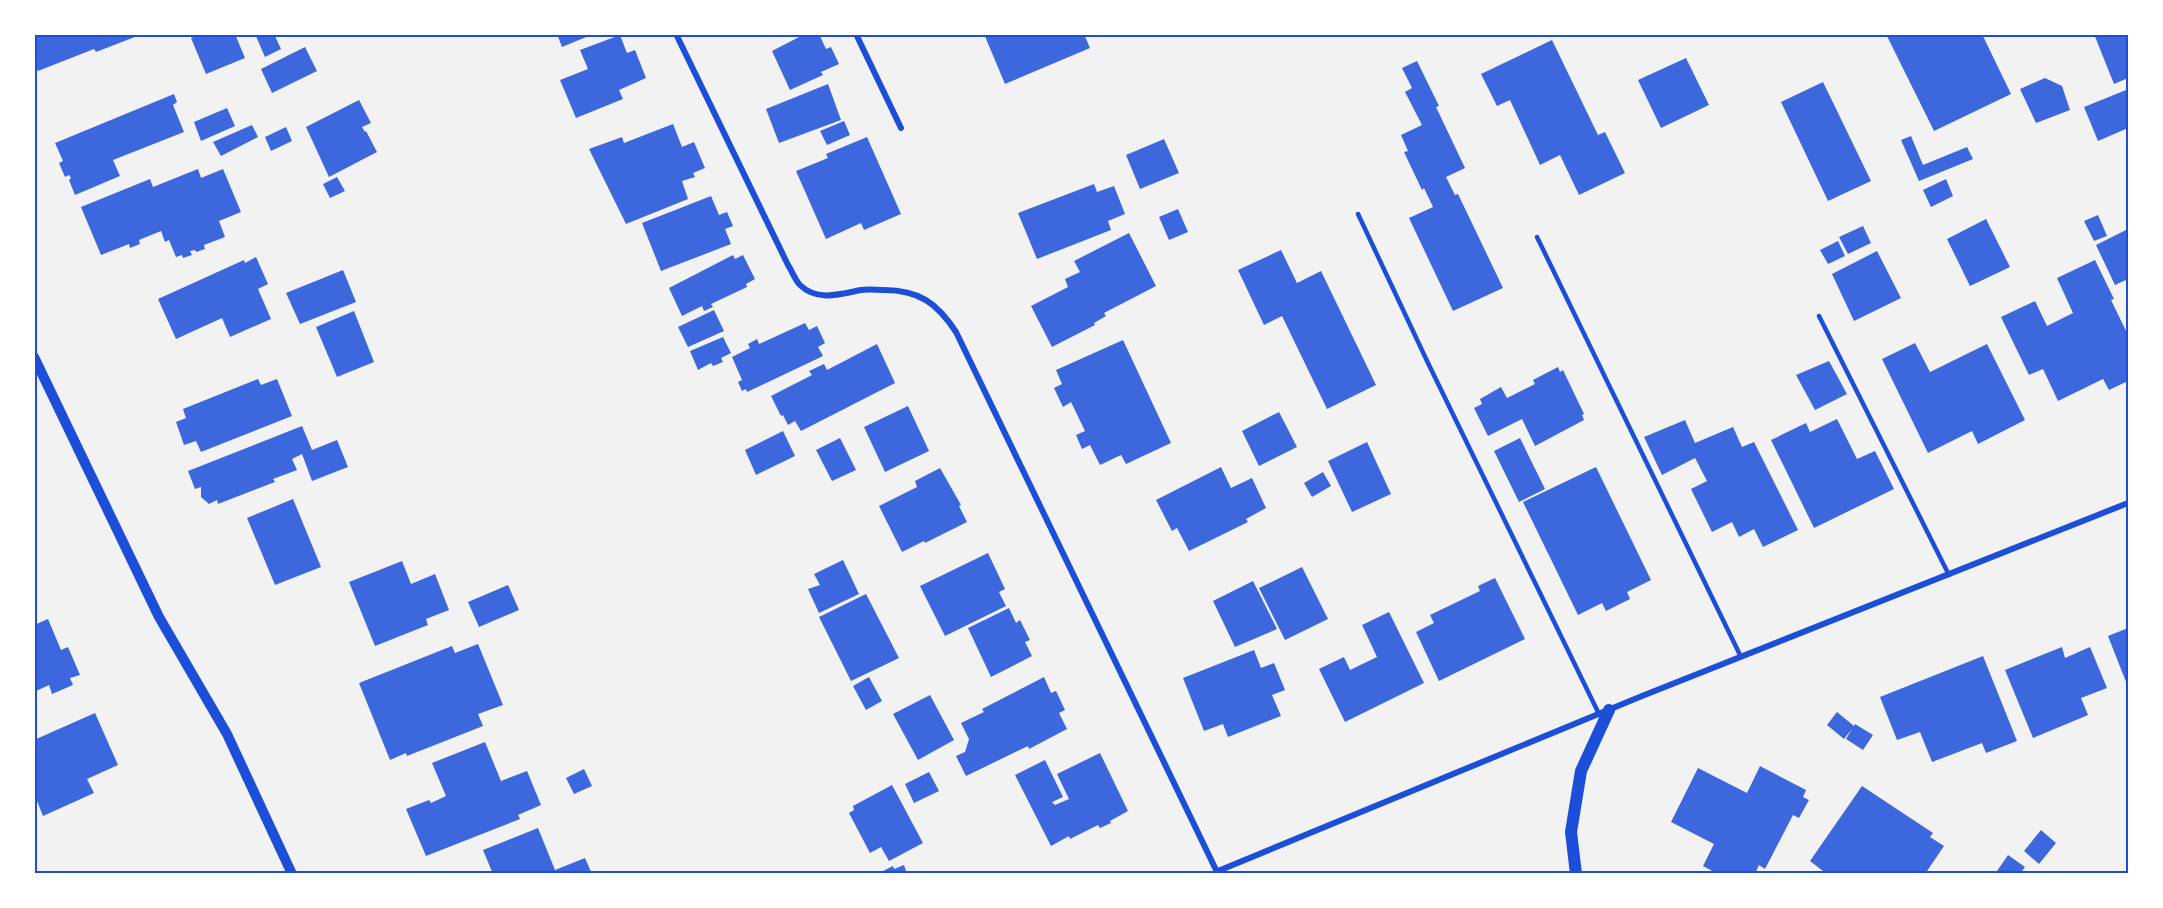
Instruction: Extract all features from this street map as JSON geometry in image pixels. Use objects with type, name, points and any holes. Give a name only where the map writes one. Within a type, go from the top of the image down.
[{"type":"main road","points":[[1576,873],[1571,832],[1581,771],[1604,712]]},
{"type":"street","points":[[676,34],[788,265],[800,285],[815,294],[835,296],[862,290],[896,290],[917,295],[933,303],[951,324],[1218,872],[1604,712],[2128,503]]},
{"type":"street","points":[[856,34],[901,128]]},
{"type":"street","points":[[34,357],[159,617],[227,734],[292,873]]},
{"type":"lane","points":[[1358,214],[1433,374],[1604,712]]},
{"type":"lane","points":[[1537,237],[1741,657]]},
{"type":"lane","points":[[1819,316],[1949,574]]},
{"type":"building","points":[[34,34],[140,35],[96,52],[94,49],[38,71],[34,64]]},
{"type":"building","points":[[199,34],[235,34],[245,58],[206,74],[191,38]]},
{"type":"building","points":[[255,34],[274,34],[281,49],[265,57]]},
{"type":"building","points":[[557,34],[591,34],[591,35],[562,47]]},
{"type":"building","points":[[805,34],[819,34],[826,49],[831,47],[839,64],[821,72],[823,75],[790,90],[772,51]]},
{"type":"building","points":[[984,34],[1084,34],[1090,48],[1005,84]]},
{"type":"building","points":[[1886,34],[1982,34],[2011,94],[1934,131]]},
{"type":"building","points":[[2094,34],[2128,34],[2128,78],[2114,84]]},
{"type":"building","points":[[620,35],[627,53],[635,50],[646,78],[619,90],[623,99],[576,118],[560,80],[588,69],[580,50]]},
{"type":"building","points":[[1552,40],[1598,135],[1605,132],[1625,173],[1579,195],[1560,155],[1540,165],[1510,100],[1497,106],[1481,74]]},
{"type":"building","points":[[305,47],[317,71],[272,93],[261,69]]},
{"type":"building","points":[[1686,58],[1709,105],[1661,128],[1638,80]]},
{"type":"building","points":[[1417,61],[1465,168],[1446,177],[1455,195],[1458,194],[1503,288],[1453,311],[1409,218],[1433,207],[1424,188],[1422,190],[1404,152],[1408,151],[1401,135],[1422,125],[1405,92],[1412,88],[1402,68]]},
{"type":"building","points":[[2045,78],[2062,86],[2070,110],[2036,123],[2020,89]]},
{"type":"building","points":[[1823,82],[1871,181],[1828,201],[1781,102]]},
{"type":"building","points":[[828,84],[841,120],[779,143],[766,109]]},
{"type":"building","points":[[2126,90],[2128,128],[2098,141],[2084,107]]},
{"type":"building","points":[[174,94],[177,102],[173,105],[184,132],[113,160],[120,176],[75,195],[69,180],[71,178],[69,175],[65,177],[59,163],[63,161],[55,143]]},
{"type":"building","points":[[359,100],[371,123],[362,127],[377,152],[329,177],[306,127]]},
{"type":"building","points":[[227,108],[235,126],[201,141],[194,122]]},
{"type":"building","points":[[844,121],[850,135],[827,145],[820,131]]},
{"type":"building","points":[[673,124],[682,147],[694,142],[705,168],[693,173],[695,177],[682,181],[688,199],[626,224],[589,149],[622,137],[624,143]]},
{"type":"building","points":[[252,125],[258,137],[221,156],[213,142]]},
{"type":"building","points":[[286,127],[292,141],[271,151],[265,137]]},
{"type":"building","points":[[1911,136],[1923,165],[1967,147],[1973,159],[1919,181],[1901,140]]},
{"type":"building","points":[[867,137],[901,214],[864,230],[861,223],[826,239],[796,171],[828,158],[826,154]]},
{"type":"building","points":[[1164,139],[1179,173],[1140,189],[1126,155]]},
{"type":"building","points":[[198,169],[201,178],[223,169],[241,212],[219,221],[225,237],[204,245],[205,249],[190,251],[192,255],[183,258],[182,255],[176,257],[169,240],[165,242],[161,231],[139,240],[140,244],[130,248],[129,244],[101,255],[81,207],[150,179],[153,187]]},
{"type":"building","points":[[337,177],[345,191],[330,198],[323,184]]},
{"type":"building","points":[[1946,179],[1953,196],[1931,207],[1923,190]]},
{"type":"building","points":[[1094,184],[1097,192],[1114,186],[1125,214],[1108,221],[1111,230],[1037,259],[1018,213]]},
{"type":"building","points":[[711,196],[719,215],[727,212],[733,226],[725,229],[731,244],[661,271],[642,223]]},
{"type":"building","points":[[1178,209],[1188,232],[1169,240],[1159,217]]},
{"type":"building","points":[[2098,215],[2107,236],[2094,241],[2084,221]]},
{"type":"building","points":[[1986,219],[2010,267],[1970,286],[1947,239]]},
{"type":"building","points":[[1863,226],[1871,243],[1848,254],[1839,237]]},
{"type":"building","points":[[2128,229],[2128,279],[2115,285],[2096,245]]},
{"type":"building","points":[[1129,233],[1156,286],[1104,313],[1106,316],[1094,323],[1095,325],[1052,347],[1031,306],[1068,287],[1065,279],[1080,272],[1074,261]]},
{"type":"building","points":[[1838,241],[1845,256],[1828,264],[1820,250]]},
{"type":"building","points":[[1281,250],[1297,283],[1321,271],[1376,385],[1327,409],[1282,316],[1264,325],[1238,270]]},
{"type":"building","points":[[1877,251],[1901,298],[1854,321],[1832,274]]},
{"type":"building","points":[[733,255],[735,259],[743,255],[755,279],[746,284],[747,287],[711,304],[713,307],[704,311],[702,306],[682,316],[669,288]]},
{"type":"building","points":[[256,257],[268,284],[258,289],[271,319],[230,337],[222,318],[176,339],[158,299],[244,260],[245,263]]},
{"type":"building","points":[[2095,260],[2128,335],[2128,381],[2109,390],[2103,379],[2058,401],[2043,369],[2029,375],[2001,317],[2035,301],[2047,326],[2073,313],[2057,278]]},
{"type":"building","points":[[343,270],[356,302],[300,324],[286,293]]},
{"type":"building","points":[[714,310],[724,331],[688,347],[678,327]]},
{"type":"building","points":[[354,311],[374,362],[337,377],[316,327]]},
{"type":"building","points":[[805,323],[809,330],[817,326],[825,343],[818,347],[823,356],[747,392],[746,389],[742,391],[738,382],[742,380],[732,357],[750,348],[748,344],[757,339],[759,344]]},
{"type":"building","points":[[723,337],[731,353],[721,358],[723,362],[713,366],[711,363],[698,370],[690,351]]},
{"type":"building","points":[[1123,340],[1171,443],[1126,464],[1121,455],[1100,465],[1090,445],[1082,449],[1076,435],[1085,431],[1071,402],[1063,407],[1054,388],[1062,384],[1056,370]]},
{"type":"building","points":[[1915,343],[1930,372],[1987,344],[2025,420],[1978,444],[1972,431],[1928,453],[1882,359]]},
{"type":"building","points":[[877,344],[895,383],[801,431],[795,421],[788,425],[771,396],[812,375],[809,371],[824,364],[827,370]]},
{"type":"building","points":[[1829,361],[1847,394],[1815,410],[1796,375]]},
{"type":"building","points":[[1558,367],[1560,372],[1563,370],[1584,414],[1582,415],[1584,420],[1535,446],[1522,419],[1488,436],[1474,408],[1482,404],[1480,399],[1501,387],[1507,398],[1535,384],[1533,380]]},
{"type":"building","points":[[258,379],[261,385],[277,379],[292,416],[201,452],[196,441],[184,445],[176,422],[186,418],[183,409]]},
{"type":"building","points":[[908,406],[929,451],[885,472],[864,427]]},
{"type":"building","points":[[1279,412],[1297,447],[1259,466],[1242,431]]},
{"type":"building","points":[[1837,419],[1857,459],[1875,451],[1894,489],[1814,528],[1771,440],[1806,423],[1810,432]]},
{"type":"building","points":[[1685,420],[1695,443],[1733,427],[1742,447],[1754,442],[1798,530],[1763,547],[1754,529],[1739,537],[1732,522],[1712,532],[1691,489],[1707,481],[1695,458],[1662,475],[1644,437]]},
{"type":"building","points":[[302,426],[312,450],[337,440],[348,467],[312,481],[302,454],[292,459],[297,470],[273,479],[275,482],[218,504],[217,500],[209,504],[201,497],[201,487],[195,489],[188,471]]},
{"type":"building","points":[[783,431],[795,456],[756,475],[745,450]]},
{"type":"building","points":[[840,438],[856,470],[832,481],[816,450]]},
{"type":"building","points":[[1520,438],[1545,489],[1519,502],[1494,451]]},
{"type":"building","points":[[1367,442],[1391,494],[1352,512],[1328,461]]},
{"type":"building","points":[[1221,467],[1231,488],[1252,478],[1266,508],[1246,519],[1248,522],[1189,551],[1177,528],[1172,531],[1156,500]]},
{"type":"building","points":[[1596,467],[1651,580],[1627,592],[1630,599],[1606,611],[1602,603],[1578,615],[1523,502]]},
{"type":"building","points":[[940,468],[961,505],[959,506],[967,522],[902,552],[879,506],[917,487],[915,481]]},
{"type":"building","points":[[1323,472],[1331,486],[1312,497],[1304,483]]},
{"type":"building","points":[[293,499],[321,567],[275,585],[247,518]]},
{"type":"building","points":[[988,553],[1005,589],[999,592],[1006,606],[945,636],[920,586]]},
{"type":"building","points":[[843,560],[859,594],[819,613],[808,589],[820,585],[814,574]]},
{"type":"building","points":[[402,561],[411,584],[435,574],[449,610],[426,619],[428,625],[375,646],[349,582]]},
{"type":"building","points":[[1302,567],[1328,619],[1285,640],[1259,588]]},
{"type":"building","points":[[1495,578],[1525,639],[1439,681],[1416,632],[1434,623],[1430,615],[1480,591],[1478,586]]},
{"type":"building","points":[[1253,581],[1277,629],[1235,647],[1213,601]]},
{"type":"building","points":[[508,585],[519,610],[479,627],[468,602]]},
{"type":"building","points":[[866,594],[899,658],[851,681],[819,617]]},
{"type":"building","points":[[1009,608],[1016,623],[1020,620],[1030,640],[1025,642],[1032,656],[991,677],[968,628]]},
{"type":"building","points":[[1389,612],[1424,683],[1345,722],[1319,669],[1344,657],[1350,670],[1377,657],[1362,625]]},
{"type":"building","points":[[48,619],[61,650],[68,647],[80,675],[70,678],[73,685],[52,694],[49,685],[34,692],[34,625]]},
{"type":"building","points":[[2128,628],[2128,687],[2108,636]]},
{"type":"building","points":[[478,644],[503,705],[478,714],[483,726],[407,756],[406,753],[390,760],[359,683],[452,646],[455,653]]},
{"type":"building","points":[[2062,647],[2065,658],[2090,647],[2107,688],[2081,698],[2088,715],[2033,738],[2005,670]]},
{"type":"building","points":[[1254,650],[1261,668],[1274,663],[1285,690],[1272,695],[1281,716],[1228,737],[1223,724],[1204,731],[1183,678]]},
{"type":"building","points":[[1983,656],[2017,741],[1986,753],[1982,743],[1932,762],[1920,732],[1897,740],[1880,697]]},
{"type":"building","points":[[869,677],[882,701],[866,710],[853,686]]},
{"type":"building","points":[[1044,677],[1051,693],[1056,691],[1065,710],[1059,713],[1067,729],[1029,749],[1028,746],[966,776],[956,756],[965,752],[969,739],[961,723],[984,712],[982,709]]},
{"type":"building","points":[[930,695],[954,740],[918,760],[893,714]]},
{"type":"building","points":[[1837,712],[1854,726],[1855,724],[1873,735],[1863,750],[1846,739],[1852,729],[1844,739],[1827,725]]},
{"type":"building","points":[[95,713],[118,765],[87,779],[94,793],[43,816],[37,801],[34,802],[34,740]]},
{"type":"building","points":[[485,742],[501,781],[527,771],[541,805],[518,815],[520,819],[426,856],[406,809],[429,800],[431,803],[446,796],[432,763]]},
{"type":"building","points":[[1100,753],[1128,811],[1100,828],[1098,825],[1051,846],[1015,775],[1045,760],[1063,797],[1052,802],[1055,805],[1069,799],[1057,774]]},
{"type":"building","points":[[1760,766],[1806,790],[1803,797],[1809,800],[1799,818],[1793,815],[1765,869],[1759,865],[1755,874],[1718,874],[1703,866],[1714,844],[1671,822],[1698,768],[1747,793]]},
{"type":"building","points":[[584,769],[592,786],[574,794],[566,778]]},
{"type":"building","points":[[929,772],[939,791],[914,803],[905,784]]},
{"type":"building","points":[[892,785],[923,843],[889,861],[881,847],[870,853],[849,813],[854,810],[853,806]]},
{"type":"building","points":[[1862,786],[1933,833],[1930,837],[1944,846],[1925,874],[1827,874],[1810,861]]},
{"type":"building","points":[[538,828],[555,870],[585,858],[592,874],[493,874],[483,850]]},
{"type":"building","points":[[2041,830],[2056,843],[2039,864],[2024,851]]},
{"type":"building","points":[[2008,855],[2025,867],[2020,874],[1995,874]]},
{"type":"building","points":[[904,865],[907,874],[884,874],[883,871],[893,866],[894,869]]}]
